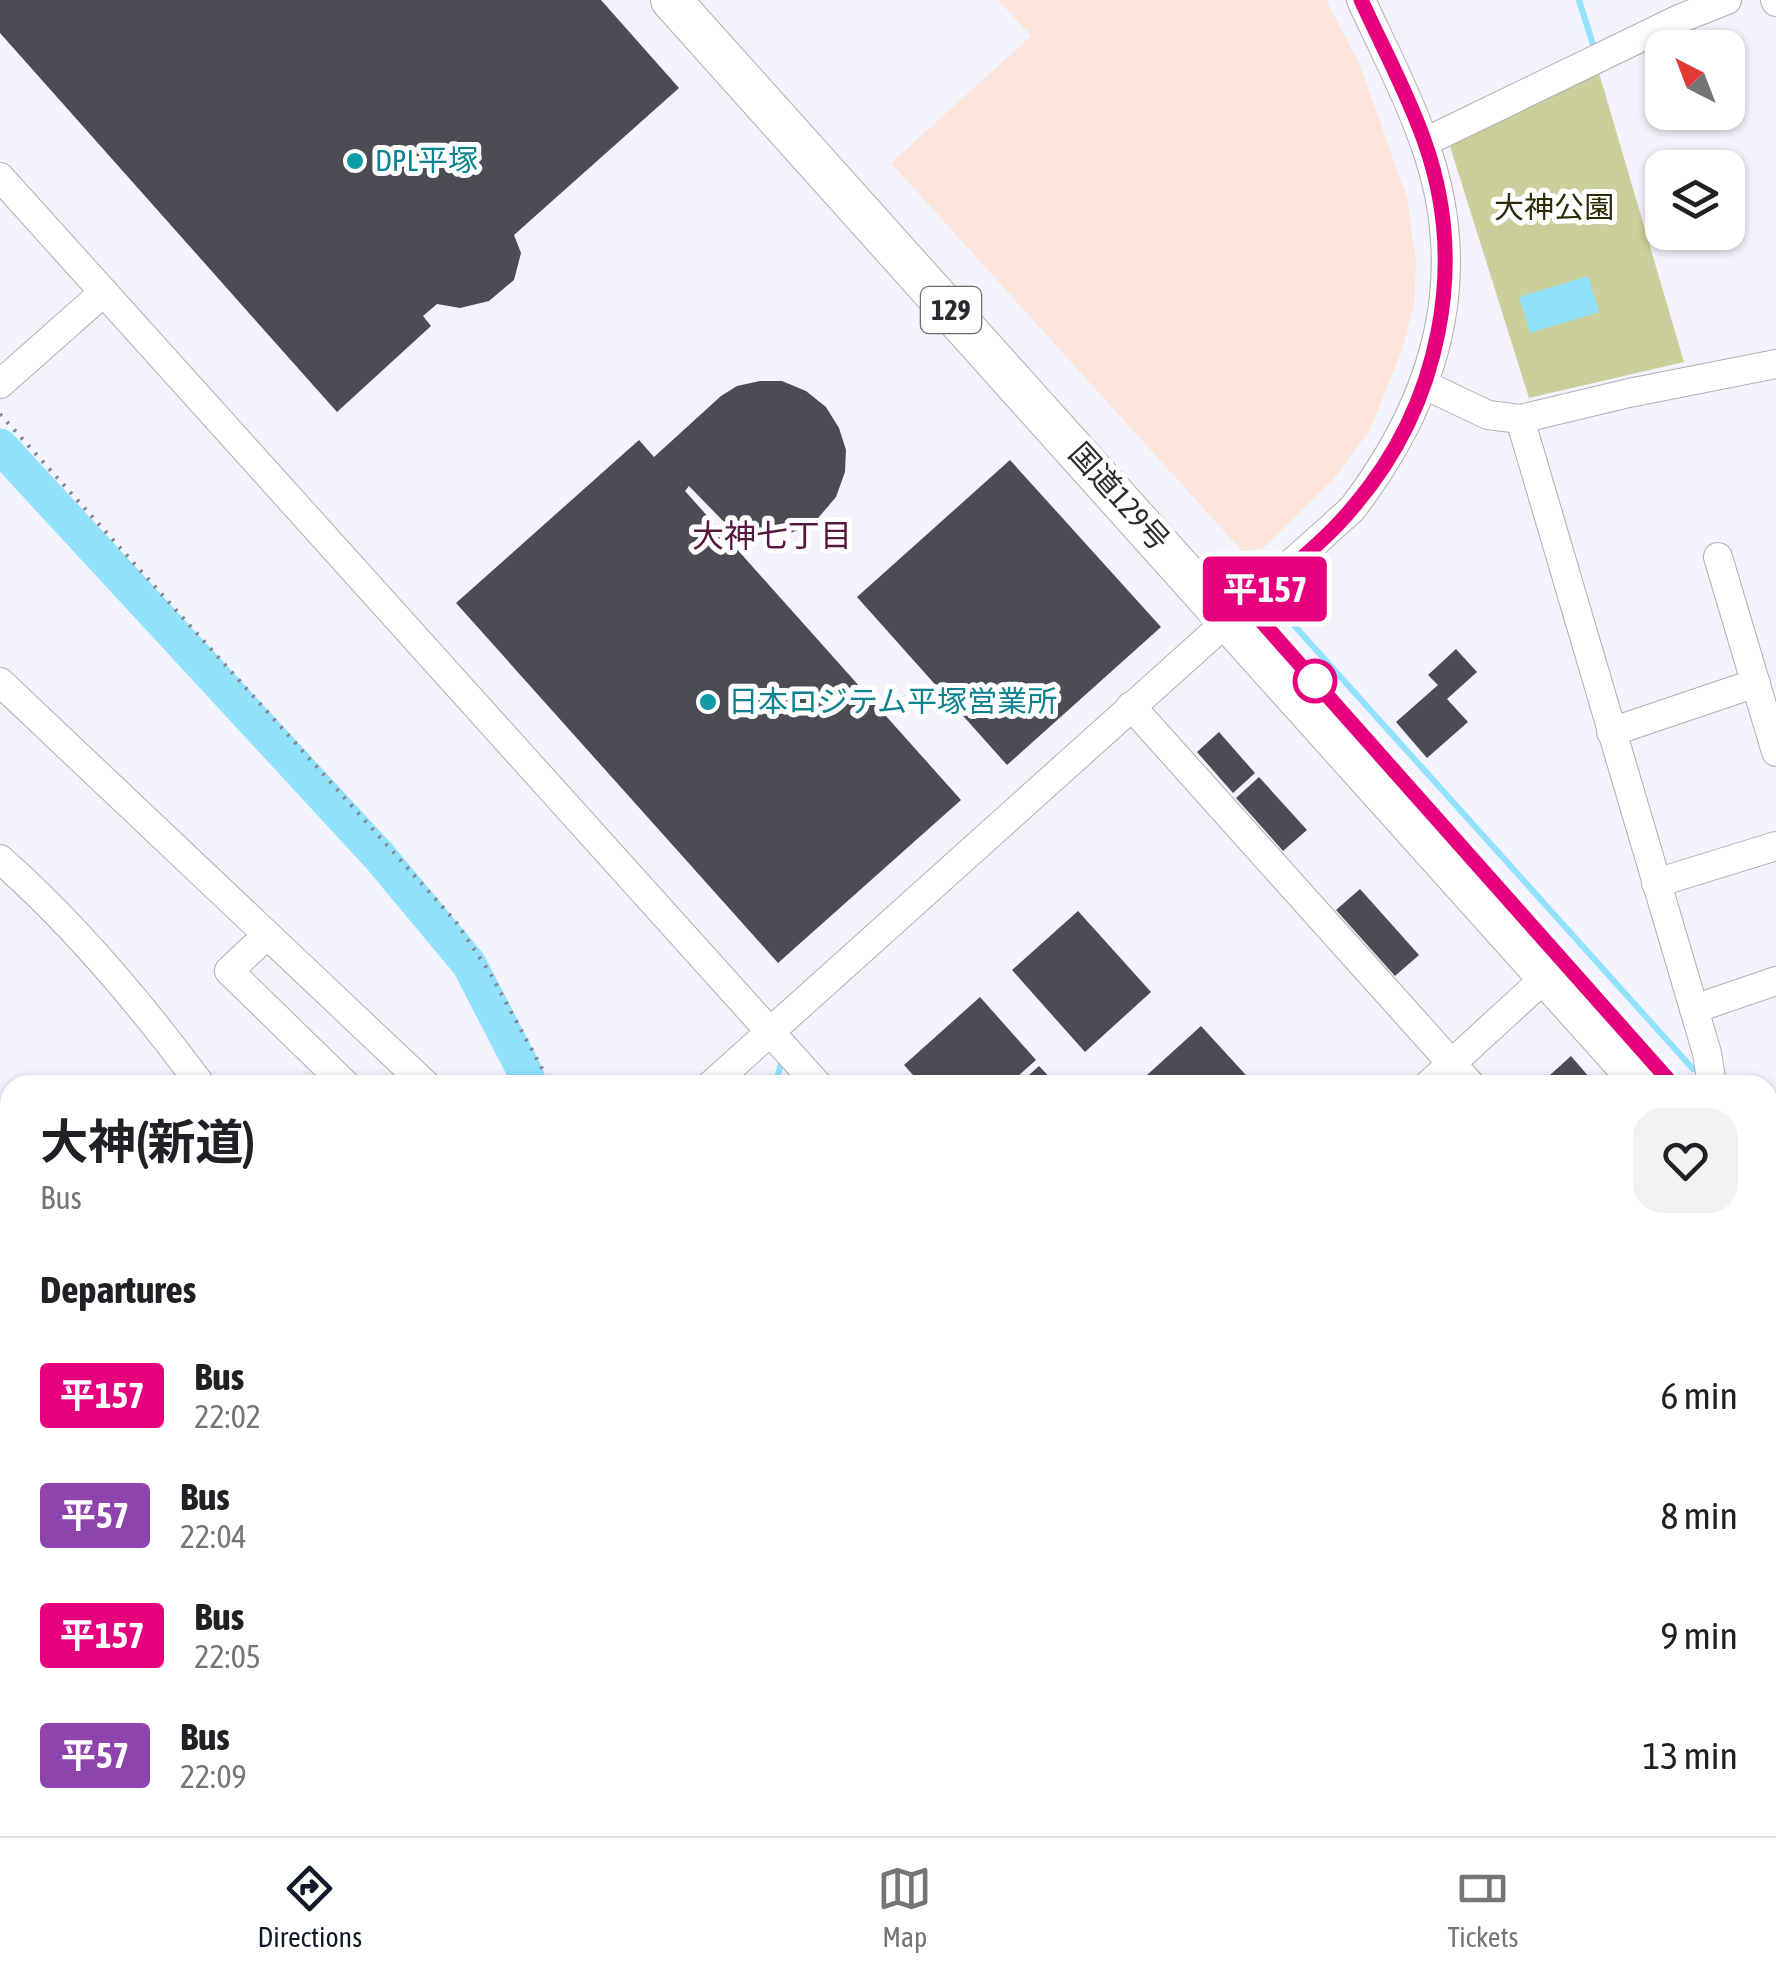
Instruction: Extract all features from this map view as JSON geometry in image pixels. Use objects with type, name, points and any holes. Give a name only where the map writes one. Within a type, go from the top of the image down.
[{"type":"highway","name":"国道129号","points":[[672,0],[1664,1075]]},
{"type":"highway","name":"国道129号","points":[[705,0],[1635,1075]]},
{"type":"street","points":[[722,1075],[1352,509],[1403,435],[1425,386],[1443,310],[1446,257],[1438,192],[1425,142],[1361,0]]},
{"type":"street","points":[[1425,142],[1675,10],[1727,0]]},
{"type":"street","points":[[0,177],[809,1075]]},
{"type":"street","points":[[0,384],[104,292]]},
{"type":"street","points":[[1425,386],[1488,415],[1520,419],[1628,392],[1776,364]]},
{"type":"street","points":[[1520,419],[1558,539],[1710,1075]]},
{"type":"street","points":[[1718,557],[1776,752]]},
{"type":"street","points":[[0,682],[268,935],[409,1075]]},
{"type":"street","points":[[1611,732],[1756,683]]},
{"type":"street","points":[[1132,706],[1462,1075]]},
{"type":"street","points":[[1656,883],[1776,846]]},
{"type":"street","points":[[0,858],[37,891],[147,1011],[194,1075]]},
{"type":"street","points":[[268,935],[229,971],[336,1075]]},
{"type":"street","points":[[1439,1075],[1547,976]]},
{"type":"street","points":[[1694,1009],[1776,982]]},
{"type":"path","points":[[0,414],[456,922],[490,973],[546,1075]]},
{"type":"shaded area","points":[[998,0],[1326,0],[1359,63],[1407,198],[1416,262],[1414,304],[1402,350],[1370,430],[1333,480],[1262,549],[1242,551],[891,163],[1031,36]]},
{"type":"green space","name":"大神公園","points":[[1599,73],[1645,229],[1645,250],[1651,250],[1684,362],[1529,398],[1449,143]]},
{"type":"water","points":[[1588,276],[1599,312],[1530,333],[1519,297]]},
{"type":"building","name":"DPL平塚","points":[[0,0],[601,0],[679,88],[514,235],[521,253],[514,280],[489,301],[460,308],[437,304],[423,316],[431,326],[337,412],[0,33]]},
{"type":"building","name":"日本ロジテム平塚営業所","points":[[782,381],[806,391],[826,407],[846,450],[845,472],[836,497],[813,524],[783,536],[752,536],[727,525],[689,486],[685,491],[961,800],[778,963],[456,603],[639,440],[654,457],[721,396],[737,386]]},
{"type":"building","points":[[1010,460],[1161,627],[1007,765],[857,597]]},
{"type":"building","points":[[1456,649],[1477,672],[1447,699],[1468,722],[1427,758],[1396,722],[1438,685],[1428,675]]},
{"type":"building","points":[[1219,732],[1255,773],[1233,793],[1197,752]]},
{"type":"building","points":[[1259,777],[1307,830],[1283,851],[1236,798]]},
{"type":"building","points":[[1360,889],[1419,955],[1395,976],[1336,910]]},
{"type":"building","points":[[1078,911],[1151,992],[1085,1052],[1012,970]]},
{"type":"building","points":[[980,997],[1036,1060],[1019,1075],[913,1075],[904,1065]]},
{"type":"building","points":[[1201,1026],[1246,1075],[1147,1075]]},
{"type":"building","points":[[1571,1056],[1587,1075],[1550,1075]]},
{"type":"building","points":[[1039,1066],[1048,1075],[1029,1075]]},
{"type":"waterway","points":[[1579,0],[1595,51]]},
{"type":"waterway","points":[[0,446],[379,856],[469,964],[526,1075]]},
{"type":"waterway","points":[[1283,613],[1693,1069]]},
{"type":"waterway","points":[[778,1075],[781,1064]]},
{"type":"bus line","name":"平157","points":[[1361,0],[1425,142],[1438,192],[1446,257],[1443,310],[1425,386],[1403,435],[1378,476],[1352,509],[1247,605],[1664,1075]]},
{"type":"place","name":"DPL平塚","points":[[355,161]]},
{"type":"place","name":"日本ロジテム平塚営業所","points":[[708,702]]},
{"type":"district","name":"大神七丁目","points":[[772,536]]}]
